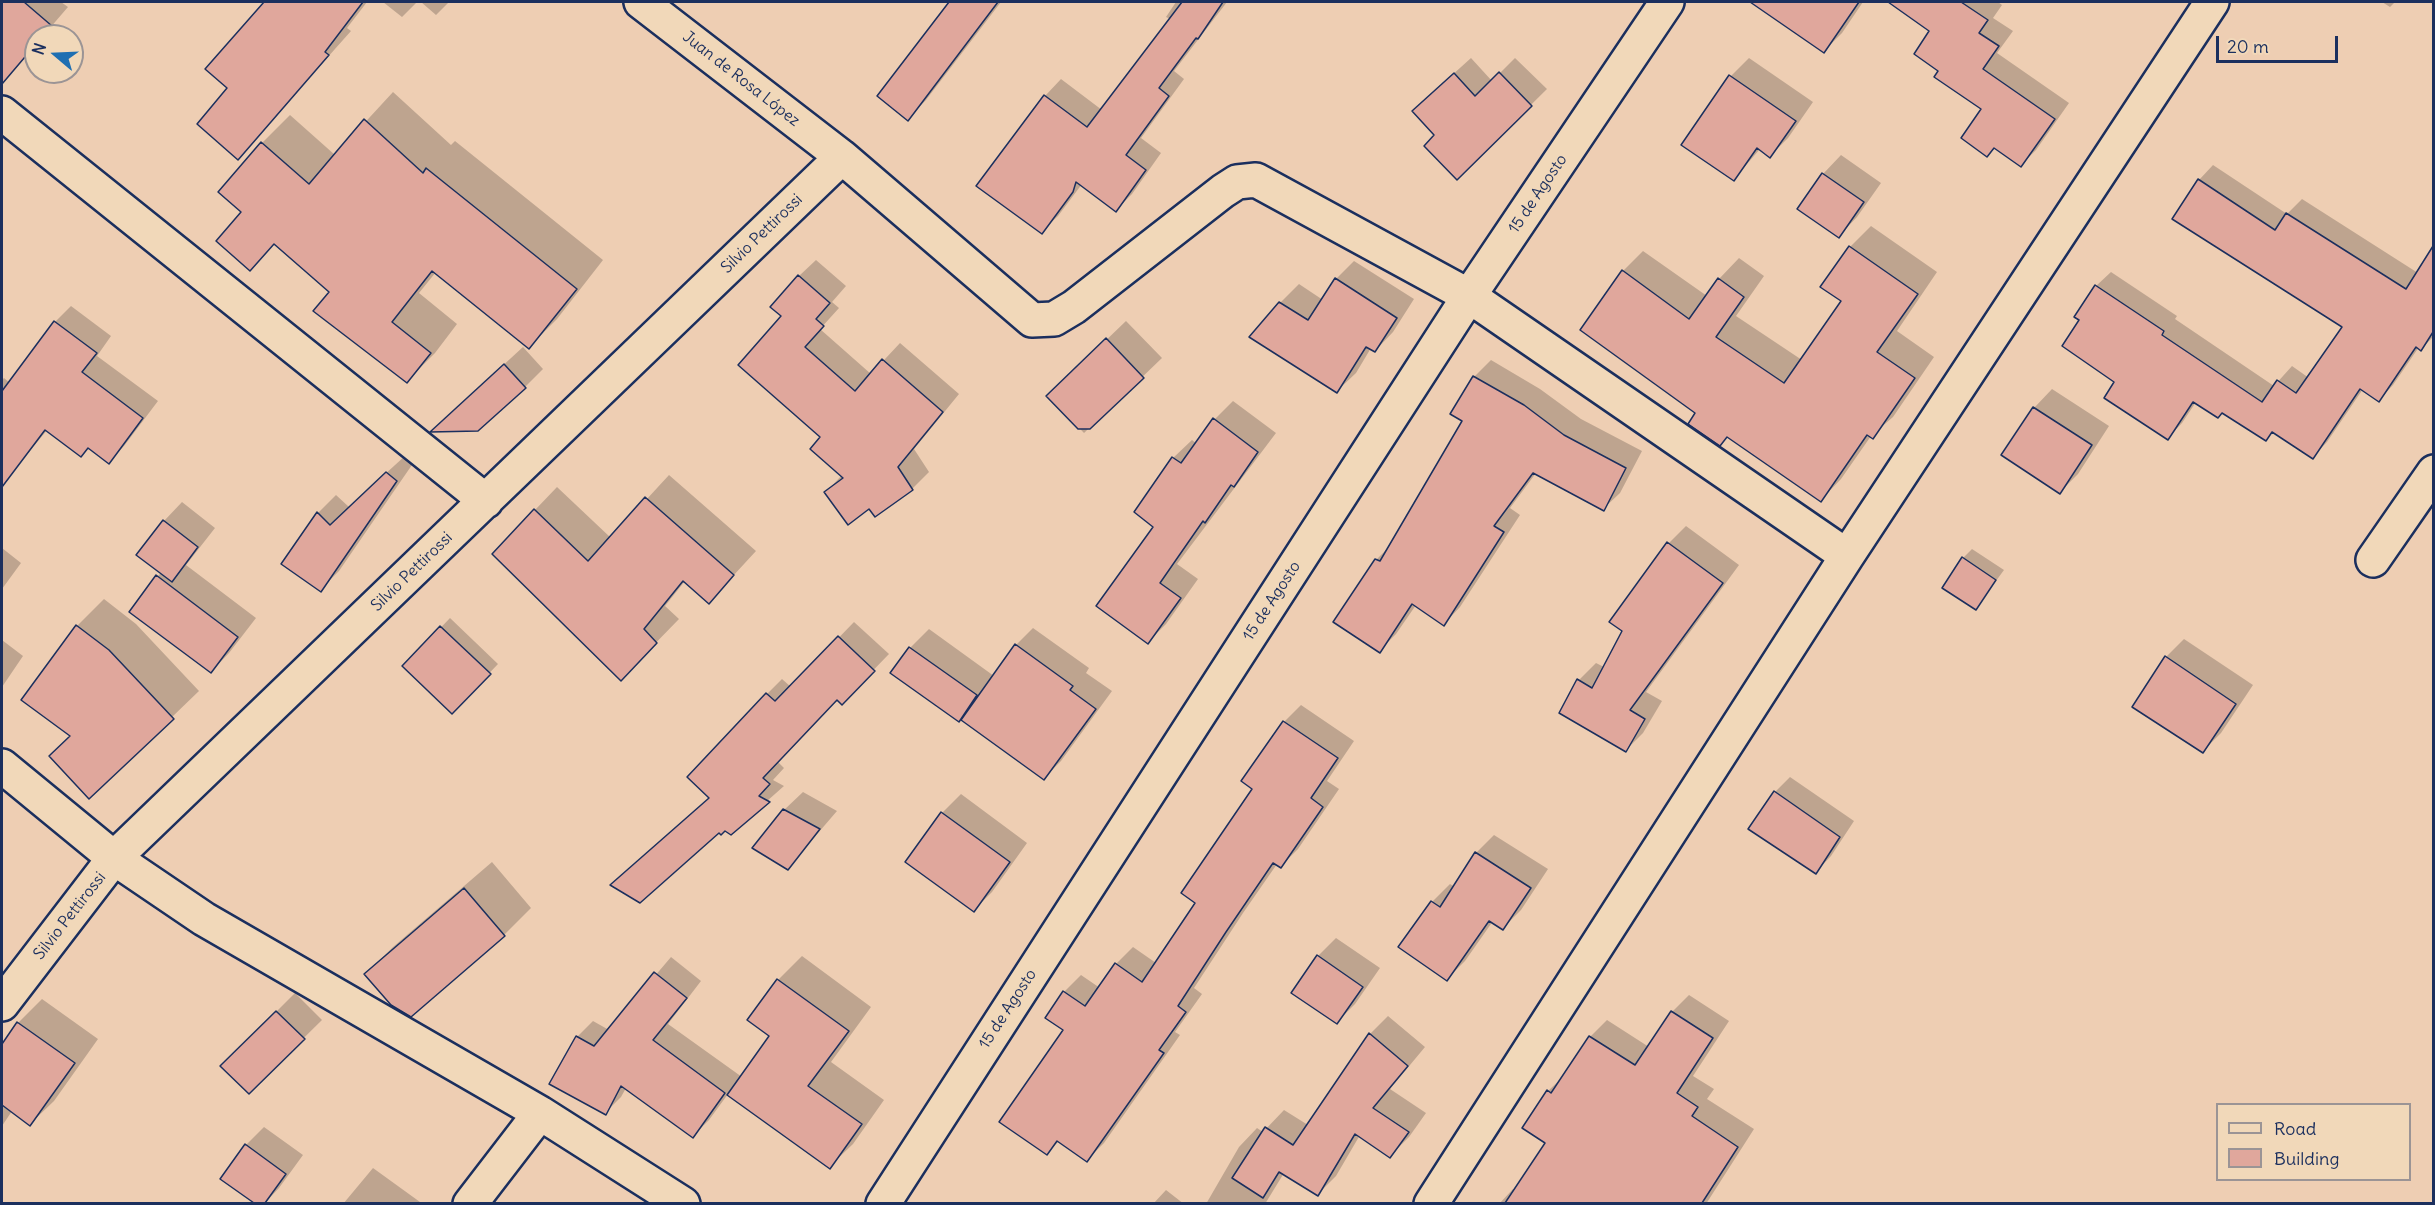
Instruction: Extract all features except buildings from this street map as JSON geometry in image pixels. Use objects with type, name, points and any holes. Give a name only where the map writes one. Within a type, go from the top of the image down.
[{"type":"street","name":"Juan de Rosa López","points":[[641,2],[842,157],[1032,320],[1054,319],[1074,307],[1223,191],[1237,182],[1256,180],[1469,296],[1846,556]]},
{"type":"street","name":"15 de Agosto","points":[[883,1203],[1469,296],[1667,2]]},
{"type":"street","points":[[1431,1203],[1846,556],[2212,2]]},
{"type":"street","points":[[2,113],[486,501]]},
{"type":"street","name":"Silvio Pettirossi","points":[[2,1004],[114,858],[842,157]]},
{"type":"street","points":[[2373,560],[2433,472]]},
{"type":"street","points":[[2,766],[114,858],[204,919],[540,1113],[683,1203]]},
{"type":"street","points":[[470,1203],[540,1113]]}]
